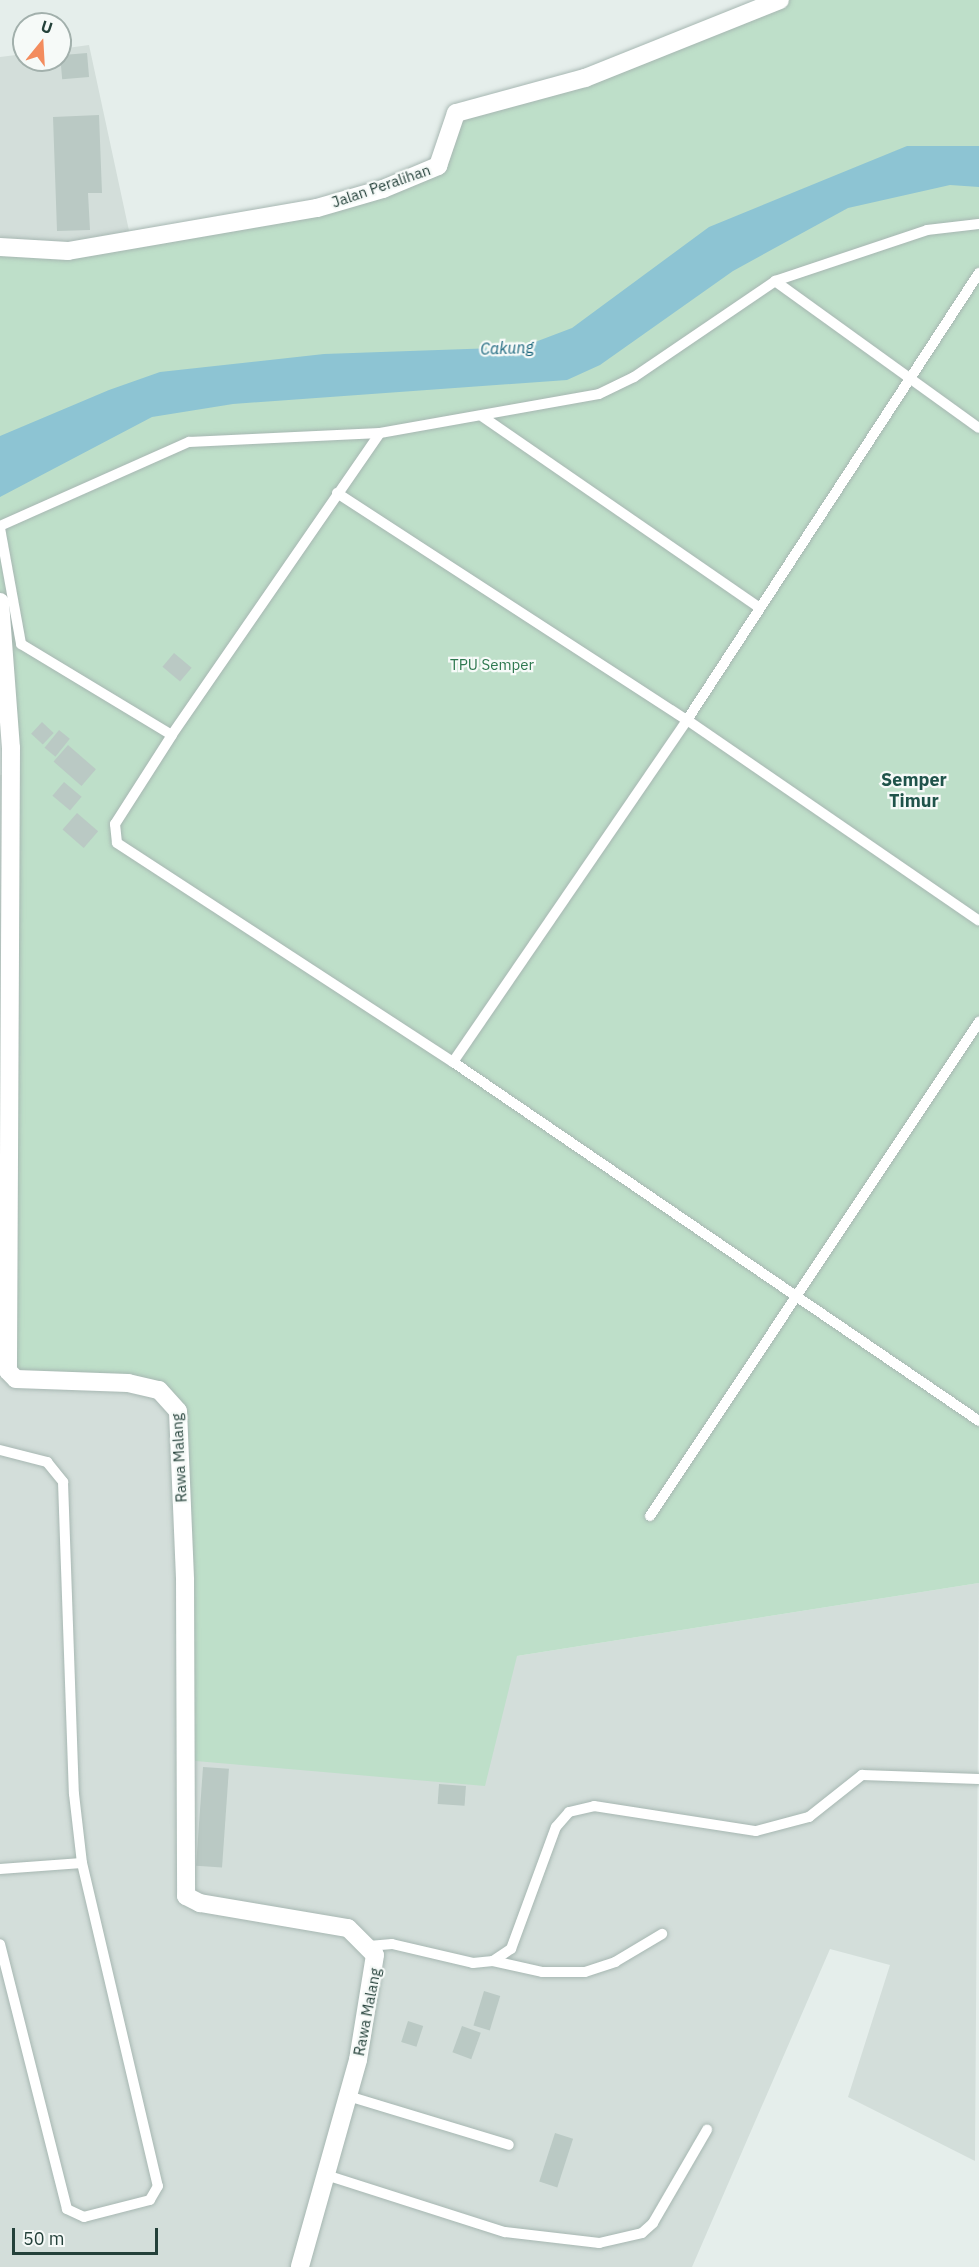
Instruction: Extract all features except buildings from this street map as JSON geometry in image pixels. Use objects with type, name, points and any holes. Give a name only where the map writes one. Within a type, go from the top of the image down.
[{"type":"street","name":"Jalan Peralihan","points":[[0,247],[68,251],[317,208],[383,189],[438,166],[456,113],[585,78],[780,0]]},
{"type":"street","name":"Rawa Malang","points":[[0,602],[5,749],[10,812],[9,1376],[128,1383],[170,1396],[178,1410],[185,1580],[186,1896],[200,1903],[348,1928],[369,1946],[377,1967],[348,2096],[300,2267]]},
{"type":"lane","points":[[172,735],[21,644],[0,527],[189,442],[380,433],[483,417],[599,394],[633,377],[776,281],[927,230],[979,224]]},
{"type":"lane","points":[[453,1062],[687,720],[910,382],[979,273]]},
{"type":"lane","points":[[776,281],[910,382],[979,428]]},
{"type":"lane","points":[[483,417],[760,608]]},
{"type":"lane","points":[[380,433],[172,735],[116,824],[117,843],[453,1062],[798,1294],[979,1421]]},
{"type":"lane","points":[[337,493],[687,720],[979,921]]},
{"type":"lane","points":[[0,832],[10,812]]},
{"type":"lane","points":[[650,1516],[979,1022]]},
{"type":"lane","points":[[0,1450],[47,1462],[63,1482],[74,1794],[82,1863],[158,2186],[150,2200],[84,2217],[67,2209],[0,1944]]},
{"type":"lane","points":[[493,1961],[511,1948],[555,1827],[569,1812],[594,1806],[756,1831],[809,1817],[862,1774],[979,1779]]},
{"type":"lane","points":[[0,1869],[82,1863]]},
{"type":"lane","points":[[369,1946],[392,1944],[473,1963],[493,1961],[542,1972],[585,1972],[615,1962],[662,1934]]},
{"type":"lane","points":[[348,2096],[509,2145]]},
{"type":"lane","points":[[326,2175],[505,2232],[599,2243],[642,2233],[653,2223],[707,2130]]},
{"type":"shaded area","points":[[89,45],[131,240],[0,247],[0,57],[12,56],[12,72],[72,72],[72,47]]},
{"type":"shaded area","points":[[10,774],[159,1390],[517,1656],[979,1583],[975,2161],[848,2097],[890,1965],[830,1949],[692,2267],[0,2267],[0,775]]},
{"type":"green space","name":"TPU Semper","points":[[780,0],[979,0],[979,1583],[517,1656],[485,1786],[184,1760],[170,1396],[16,1379],[10,774],[0,603],[0,247],[13,251],[317,208],[438,166],[456,113],[585,78]]},
{"type":"water","name":"Cakung","points":[[907,146],[979,146],[979,187],[950,185],[848,208],[733,271],[600,365],[567,380],[233,404],[152,417],[0,497],[0,436],[109,390],[160,372],[324,354],[522,347],[572,328],[709,227]]},
{"type":"district","name":"Semper Timur","points":[[914,791]]}]
